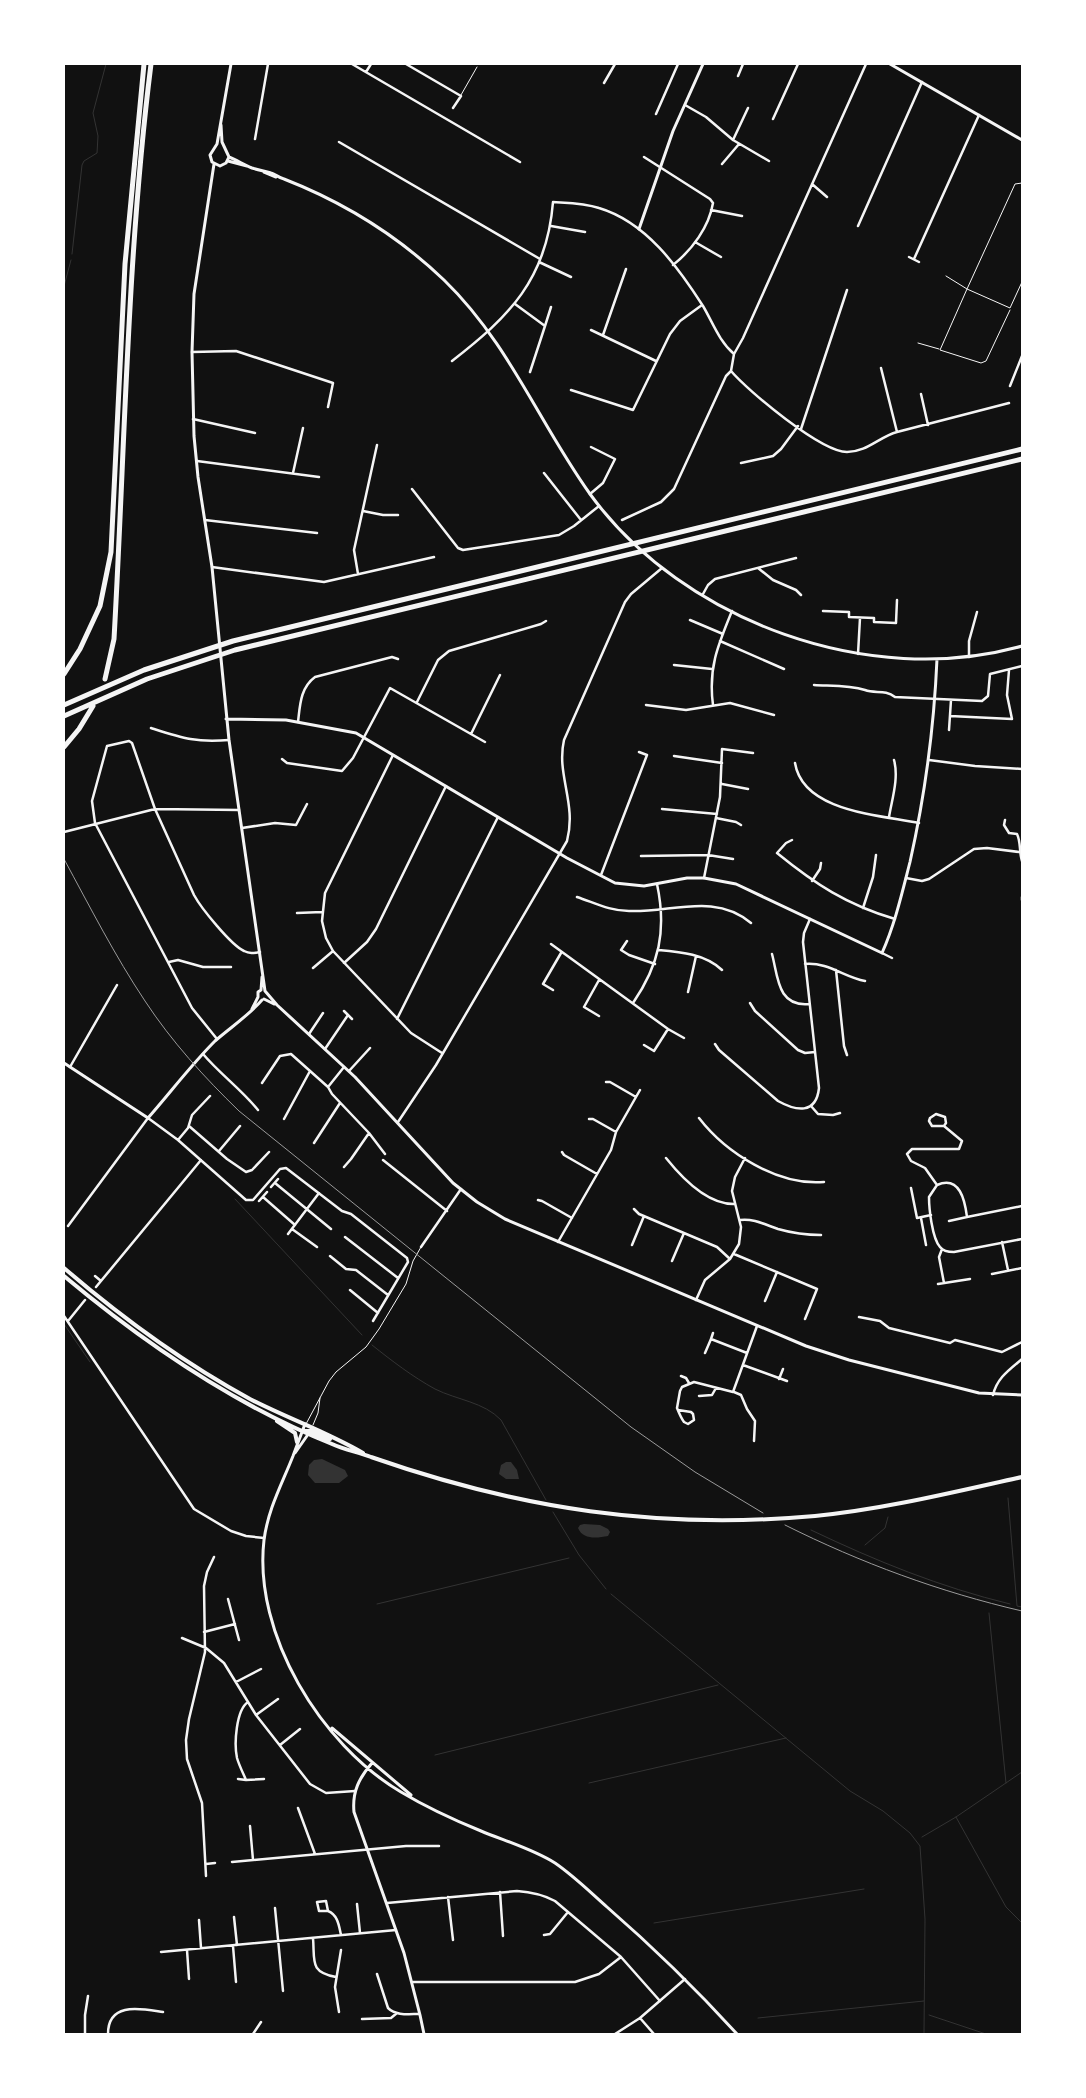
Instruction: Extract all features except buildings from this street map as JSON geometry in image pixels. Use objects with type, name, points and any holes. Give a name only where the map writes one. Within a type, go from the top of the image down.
[{"type":"highway","points":[[64,674],[84,641],[100,606],[111,552],[126,264],[144,64]]},
{"type":"highway","points":[[105,679],[114,639],[129,317],[150,64]]},
{"type":"highway","points":[[64,705],[113,682],[233,641],[1022,449]]},
{"type":"highway","points":[[64,716],[147,679],[235,650],[1022,458]]},
{"type":"highway","points":[[64,747],[79,729],[93,706]]},
{"type":"main road","points":[[64,1268],[122,1315],[202,1370],[249,1398],[306,1424],[310,1431],[343,1448],[449,1482],[517,1500],[626,1516],[707,1520],[782,1518],[850,1511],[914,1500],[1022,1477]]},
{"type":"main road","points":[[64,1276],[111,1314],[170,1356],[293,1431],[297,1436],[297,1442]]},
{"type":"main road","points":[[265,1413],[302,1431],[310,1431],[348,1445],[368,1455]]},
{"type":"street","points":[[220,166],[210,160],[210,155],[221,125],[231,64]]},
{"type":"street","points":[[255,139],[268,64]]},
{"type":"street","points":[[352,64],[520,162]]},
{"type":"street","points":[[366,72],[372,64]]},
{"type":"street","points":[[406,64],[461,96],[453,108]]},
{"type":"street","points":[[604,83],[616,64]]},
{"type":"street","points":[[656,114],[678,64]]},
{"type":"street","points":[[638,229],[660,168],[703,64]]},
{"type":"street","points":[[738,76],[743,64]]},
{"type":"street","points":[[773,119],[798,64]]},
{"type":"street","points":[[622,520],[661,502],[674,489],[726,376],[731,371],[734,354],[743,338],[866,64]]},
{"type":"street","points":[[890,64],[1022,140]]},
{"type":"street","points":[[858,226],[922,82]]},
{"type":"street","points":[[685,106],[706,117],[733,140],[768,161]]},
{"type":"street","points":[[733,140],[748,108]]},
{"type":"street","points":[[914,259],[979,115]]},
{"type":"street","points":[[221,125],[222,142],[228,159]]},
{"type":"street","points":[[339,142],[540,261],[571,277]]},
{"type":"street","points":[[722,164],[739,144]]},
{"type":"street","points":[[214,148],[225,148]]},
{"type":"street","points":[[644,157],[710,199],[713,203],[695,242],[687,253],[673,264]]},
{"type":"street","points":[[213,175],[228,159]]},
{"type":"street","points":[[228,159],[263,172],[271,173],[337,203],[391,236],[444,281],[489,332],[505,354],[576,475],[599,506],[619,529],[662,568],[702,595],[732,611],[800,639],[858,654],[902,659],[938,659],[969,657],[1022,646]]},
{"type":"street","points":[[68,1226],[148,1118],[203,1054],[263,999],[264,992],[260,952],[226,720],[212,567],[196,460],[193,419],[192,352],[195,284],[214,164]]},
{"type":"street","points":[[812,184],[827,197]]},
{"type":"street","points":[[452,361],[489,332],[515,304],[529,282],[540,261],[551,226],[553,202],[583,204],[598,208],[621,218],[638,229],[661,249],[673,264],[702,306],[725,346],[734,354]]},
{"type":"street","points":[[711,210],[742,216]]},
{"type":"street","points":[[551,226],[585,232]]},
{"type":"street","points":[[695,242],[721,257]]},
{"type":"street","points":[[909,257],[919,262]]},
{"type":"street","points":[[603,335],[626,269]]},
{"type":"street","points":[[801,429],[847,290]]},
{"type":"street","points":[[515,304],[545,326]]},
{"type":"street","points":[[571,390],[633,410],[675,326],[702,306]]},
{"type":"street","points":[[530,372],[551,307]]},
{"type":"street","points":[[591,330],[656,361]]},
{"type":"street","points":[[192,352],[236,352],[333,384],[328,406]]},
{"type":"street","points":[[1010,386],[1022,356]]},
{"type":"street","points":[[881,368],[897,432]]},
{"type":"street","points":[[731,371],[758,398],[801,429],[824,445],[846,452],[861,450],[897,432],[1009,404]]},
{"type":"street","points":[[921,394],[928,424]]},
{"type":"street","points":[[193,419],[255,433]]},
{"type":"street","points":[[741,463],[773,456],[781,449],[798,426]]},
{"type":"street","points":[[293,473],[303,428]]},
{"type":"street","points":[[358,574],[354,550],[376,444]]},
{"type":"street","points":[[590,494],[603,482],[615,459],[591,447]]},
{"type":"street","points":[[196,460],[319,477]]},
{"type":"street","points":[[544,473],[582,520]]},
{"type":"street","points":[[412,489],[458,548],[463,550],[551,537],[568,530],[599,506]]},
{"type":"street","points":[[363,511],[383,515],[398,515]]},
{"type":"street","points":[[205,520],[317,533]]},
{"type":"street","points":[[212,567],[324,582],[434,556]]},
{"type":"street","points":[[702,595],[708,585],[715,579],[796,558]]},
{"type":"street","points":[[398,1122],[442,1053],[560,853],[570,830],[571,814],[562,762],[564,740],[625,602],[636,588],[657,574],[662,568]]},
{"type":"street","points":[[758,568],[772,580],[796,590],[801,595]]},
{"type":"street","points":[[823,611],[849,612],[849,617],[874,618],[874,622],[896,623],[897,600]]},
{"type":"street","points":[[713,705],[712,669],[720,641],[732,611]]},
{"type":"street","points":[[969,657],[969,640],[977,612]]},
{"type":"street","points":[[858,654],[860,617]]},
{"type":"street","points":[[690,620],[723,634]]},
{"type":"street","points":[[417,702],[434,665],[443,655],[457,648],[546,621]]},
{"type":"street","points":[[720,641],[784,669]]},
{"type":"street","points":[[298,722],[303,692],[306,686],[315,678],[392,658],[398,659]]},
{"type":"street","points":[[882,953],[895,919],[919,823],[929,760],[938,659]]},
{"type":"street","points":[[674,665],[712,669]]},
{"type":"street","points":[[814,685],[858,687],[865,691],[889,692],[895,697],[985,700],[988,696],[990,674],[1022,666]]},
{"type":"street","points":[[950,716],[1012,719],[1007,695],[1008,670]]},
{"type":"street","points":[[471,734],[500,675]]},
{"type":"street","points":[[282,759],[287,763],[342,771],[353,758],[390,688],[485,742]]},
{"type":"street","points":[[949,730],[951,700]]},
{"type":"street","points":[[646,705],[677,710],[735,704],[774,715]]},
{"type":"street","points":[[226,720],[273,718],[346,730],[364,738],[560,853],[615,883],[631,886],[658,884],[687,878],[704,878],[736,884],[892,958]]},
{"type":"street","points":[[151,728],[191,741],[229,740]]},
{"type":"street","points":[[217,1040],[192,1008],[95,823],[92,801],[108,746],[129,741],[132,743],[155,809],[201,908],[240,948],[252,954],[260,952]]},
{"type":"street","points":[[704,878],[722,784],[722,749],[752,753]]},
{"type":"street","points":[[600,876],[647,755],[639,752]]},
{"type":"street","points":[[393,755],[328,887],[322,912],[324,929],[333,950],[397,1019],[416,1037],[442,1053]]},
{"type":"street","points":[[674,756],[722,763]]},
{"type":"street","points":[[889,817],[896,768],[894,760]]},
{"type":"street","points":[[929,760],[975,766],[1022,769]]},
{"type":"street","points":[[795,763],[802,780],[821,799],[837,806],[919,823]]},
{"type":"street","points":[[722,784],[748,789]]},
{"type":"street","points":[[344,963],[372,936],[446,786]]},
{"type":"street","points":[[242,828],[276,823],[296,825],[307,804]]},
{"type":"street","points":[[64,832],[155,809],[239,810]]},
{"type":"street","points":[[662,809],[717,814]]},
{"type":"street","points":[[397,1019],[498,816]]},
{"type":"street","points":[[716,818],[736,822],[741,826]]},
{"type":"street","points":[[1005,820],[1004,825],[1009,833],[1017,834],[1019,838],[1019,852],[1022,861]]},
{"type":"street","points":[[792,840],[786,843],[777,853],[812,881],[846,901],[895,919]]},
{"type":"street","points":[[906,878],[922,881],[929,879],[974,850],[987,848],[1019,852]]},
{"type":"street","points":[[641,856],[708,855],[733,859]]},
{"type":"street","points":[[863,908],[873,877],[876,855]]},
{"type":"street","points":[[812,881],[820,869],[821,863]]},
{"type":"street","points":[[633,1003],[648,979],[658,950],[662,924],[662,908],[658,884]]},
{"type":"street","points":[[577,897],[616,910],[630,911],[690,905],[718,907],[734,912],[750,923]]},
{"type":"street","points":[[297,913],[322,912]]},
{"type":"street","points":[[715,1044],[719,1050],[778,1101],[795,1109],[804,1109],[811,1106],[817,1098],[819,1088],[803,937],[810,919]]},
{"type":"street","points":[[627,941],[622,950],[634,957],[654,964]]},
{"type":"street","points":[[551,944],[668,1029],[684,1038]]},
{"type":"street","points":[[314,968],[333,950]]},
{"type":"street","points":[[658,950],[696,956],[716,963],[722,970]]},
{"type":"street","points":[[553,990],[543,984],[561,953]]},
{"type":"street","points":[[772,954],[777,981],[782,991],[795,1003],[810,1004]]},
{"type":"street","points":[[688,992],[696,956]]},
{"type":"street","points":[[168,962],[178,960],[203,967],[231,967]]},
{"type":"street","points":[[805,964],[821,964],[865,981]]},
{"type":"street","points":[[836,970],[844,1046],[847,1055]]},
{"type":"street","points":[[599,980],[584,1007],[599,1016]]},
{"type":"street","points":[[70,1067],[117,985]]},
{"type":"street","points":[[251,1012],[258,997],[257,994],[264,992]]},
{"type":"street","points":[[264,992],[349,1071],[441,1170],[462,1189],[498,1215],[806,1346],[849,1360],[945,1385],[993,1395],[1022,1396]]},
{"type":"street","points":[[258,997],[277,1005]]},
{"type":"street","points":[[750,1004],[755,1011],[798,1050],[815,1052]]},
{"type":"street","points":[[344,1011],[352,1019]]},
{"type":"street","points":[[309,1034],[323,1013]]},
{"type":"street","points":[[326,1049],[348,1016]]},
{"type":"street","points":[[644,1045],[654,1051],[668,1029]]},
{"type":"street","points":[[349,1071],[370,1048]]},
{"type":"street","points":[[203,1054],[258,1110]]},
{"type":"street","points":[[262,1083],[280,1056],[291,1054],[300,1060],[328,1087],[385,1154]]},
{"type":"street","points":[[64,1063],[178,1140],[246,1200],[253,1200],[280,1169],[286,1168],[342,1211],[351,1214],[407,1258],[408,1262],[373,1321]]},
{"type":"street","points":[[328,1087],[344,1066]]},
{"type":"street","points":[[284,1119],[310,1071]]},
{"type":"street","points":[[606,1082],[610,1082],[636,1097]]},
{"type":"street","points":[[558,1242],[611,1150],[616,1132],[640,1090]]},
{"type":"street","points":[[178,1140],[189,1126],[192,1114],[210,1096]]},
{"type":"street","points":[[314,1143],[340,1103]]},
{"type":"street","points":[[811,1106],[818,1114],[840,1113]]},
{"type":"street","points":[[937,1184],[925,1168],[910,1161],[907,1154],[912,1149],[959,1149],[962,1141],[944,1126],[932,1126],[929,1121],[930,1118],[936,1114],[942,1115],[946,1119],[944,1126]]},
{"type":"street","points":[[699,1118],[720,1140],[745,1158],[783,1176],[812,1183],[824,1182]]},
{"type":"street","points":[[589,1119],[616,1132]]},
{"type":"street","points":[[189,1126],[246,1172],[252,1170],[269,1152]]},
{"type":"street","points":[[219,1152],[240,1126]]},
{"type":"street","points":[[344,1167],[369,1133]]},
{"type":"street","points":[[562,1152],[564,1155],[598,1174]]},
{"type":"street","points":[[666,1158],[674,1169],[716,1202],[735,1204]]},
{"type":"street","points":[[696,1300],[705,1280],[730,1259],[741,1237],[740,1220],[735,1204],[733,1184],[745,1158]]},
{"type":"street","points":[[96,1287],[201,1160]]},
{"type":"street","points":[[383,1160],[447,1211]]},
{"type":"street","points":[[271,1187],[278,1179]]},
{"type":"street","points":[[275,1183],[331,1229]]},
{"type":"street","points":[[937,1184],[950,1183],[960,1189],[963,1194],[968,1217]]},
{"type":"street","points":[[937,1184],[928,1197],[936,1239],[942,1249],[954,1252],[1022,1238]]},
{"type":"street","points":[[911,1188],[917,1218],[931,1215]]},
{"type":"street","points":[[421,1247],[462,1189]]},
{"type":"street","points":[[259,1201],[267,1192]]},
{"type":"street","points":[[288,1234],[319,1193]]},
{"type":"street","points":[[263,1197],[295,1225]]},
{"type":"street","points":[[538,1200],[572,1218]]},
{"type":"street","points":[[949,1221],[1022,1206]]},
{"type":"street","points":[[634,1209],[644,1216],[717,1247],[730,1259]]},
{"type":"street","points":[[632,1245],[644,1216]]},
{"type":"street","points":[[921,1218],[926,1244]]},
{"type":"street","points":[[740,1220],[749,1220],[806,1235],[820,1235]]},
{"type":"street","points":[[292,1229],[317,1248]]},
{"type":"street","points":[[672,1262],[684,1233]]},
{"type":"street","points":[[345,1237],[398,1278]]},
{"type":"street","points":[[1002,1242],[1008,1271]]},
{"type":"street","points":[[942,1249],[939,1257],[944,1283]]},
{"type":"street","points":[[734,1254],[817,1289],[805,1319]]},
{"type":"street","points":[[330,1256],[346,1269],[356,1270],[388,1295]]},
{"type":"street","points":[[992,1274],[1022,1268]]},
{"type":"street","points":[[765,1301],[778,1272]]},
{"type":"street","points":[[95,1276],[101,1281]]},
{"type":"street","points":[[938,1284],[970,1279]]},
{"type":"street","points":[[350,1290],[378,1312]]},
{"type":"street","points":[[68,1322],[85,1300]]},
{"type":"street","points":[[64,1316],[194,1510],[231,1531],[246,1536],[264,1538]]},
{"type":"street","points":[[859,1318],[880,1322],[889,1328],[950,1343],[955,1340],[1002,1352],[1022,1342]]},
{"type":"street","points":[[733,1392],[757,1326]]},
{"type":"street","points":[[706,1353],[713,1333]]},
{"type":"street","points":[[710,1339],[747,1353]]},
{"type":"street","points":[[993,1395],[996,1384],[1003,1375],[1022,1359]]},
{"type":"street","points":[[743,1365],[787,1382]]},
{"type":"street","points":[[779,1379],[783,1369]]},
{"type":"street","points":[[681,1376],[686,1378],[689,1383]]},
{"type":"street","points":[[678,1410],[690,1412],[693,1414],[694,1420],[688,1424],[684,1422],[678,1410],[680,1391],[689,1383],[694,1382],[741,1394],[747,1409],[755,1421],[754,1441]]},
{"type":"street","points":[[699,1396],[712,1395],[716,1388]]},
{"type":"street","points":[[306,1424],[272,1505],[264,1538],[264,1591],[276,1637],[294,1677],[342,1743],[368,1767],[402,1792],[459,1822],[553,1862],[646,1940],[685,1978],[737,2034]]},
{"type":"street","points":[[293,1455],[310,1431]]},
{"type":"street","points":[[206,1876],[202,1803],[190,1769],[186,1749],[188,1719],[206,1648],[204,1586],[207,1572],[214,1558]]},
{"type":"street","points":[[228,1599],[239,1640]]},
{"type":"street","points":[[204,1632],[235,1624]]},
{"type":"street","points":[[182,1638],[206,1648],[224,1663],[256,1714],[316,1789],[326,1793],[355,1791]]},
{"type":"street","points":[[236,1682],[260,1669]]},
{"type":"street","points":[[256,1714],[278,1698]]},
{"type":"street","points":[[246,1780],[237,1758],[236,1744],[240,1712],[243,1705],[248,1702]]},
{"type":"street","points":[[328,1725],[417,1799]]},
{"type":"street","points":[[280,1745],[300,1730]]},
{"type":"street","points":[[372,1762],[355,1791],[354,1812],[413,1982],[424,2034]]},
{"type":"street","points":[[238,1779],[264,1779]]},
{"type":"street","points":[[298,1808],[315,1854]]},
{"type":"street","points":[[250,1826],[253,1860]]},
{"type":"street","points":[[232,1862],[367,1849],[439,1846]]},
{"type":"street","points":[[206,1864],[215,1863]]},
{"type":"street","points":[[387,1903],[500,1892],[531,1892],[544,1895],[555,1901],[621,1957],[660,2001]]},
{"type":"street","points":[[500,1892],[503,1936]]},
{"type":"street","points":[[448,1897],[453,1940]]},
{"type":"street","points":[[328,1911],[326,1901],[317,1902],[319,1912],[328,1911],[335,1916],[341,1935]]},
{"type":"street","points":[[357,1904],[360,1933]]},
{"type":"street","points":[[275,1908],[283,1991]]},
{"type":"street","points":[[544,1935],[550,1934],[568,1912]]},
{"type":"street","points":[[234,1917],[237,1945]]},
{"type":"street","points":[[199,1920],[201,1948]]},
{"type":"street","points":[[161,1952],[396,1930]]},
{"type":"street","points":[[313,1938],[315,1966],[323,1975],[336,1977]]},
{"type":"street","points":[[232,1946],[236,1982]]},
{"type":"street","points":[[187,1950],[189,1979]]},
{"type":"street","points":[[339,2012],[335,1997],[336,1977],[341,1950]]},
{"type":"street","points":[[413,1982],[575,1982],[599,1974],[621,1957]]},
{"type":"street","points":[[377,1974],[388,2008],[397,2013],[420,2014]]},
{"type":"street","points":[[615,2034],[640,2018],[685,1978]]},
{"type":"street","points":[[85,2034],[88,1996]]},
{"type":"street","points":[[108,2034],[111,2021],[124,2010],[133,2008],[164,2012]]},
{"type":"street","points":[[362,2019],[391,2018],[397,2013]]},
{"type":"street","points":[[640,2018],[654,2034]]},
{"type":"street","points":[[253,2034],[260,2022]]},
{"type":"lane","points":[[461,96],[477,67]]},
{"type":"lane","points":[[940,350],[1014,184],[1022,183]]},
{"type":"lane","points":[[946,276],[967,289],[1010,308]]},
{"type":"lane","points":[[918,342],[980,363],[986,361],[1022,282]]},
{"type":"lane","points":[[306,1424],[336,1372],[366,1347],[376,1335],[402,1292],[413,1262],[421,1247]]},
{"type":"lane","points":[[310,1431],[317,1418],[320,1397]]},
{"type":"shaded area","points":[[322,1459],[345,1470],[348,1476],[339,1483],[315,1483],[308,1475],[309,1465],[314,1460]]},
{"type":"shaded area","points":[[511,1462],[517,1470],[519,1479],[506,1479],[499,1474],[501,1465]]},
{"type":"shaded area","points":[[584,1524],[600,1525],[610,1532],[608,1536],[595,1538],[583,1535],[578,1528]]},
{"type":"waterway","points":[[72,254],[82,165],[84,161],[97,153],[98,136],[93,113],[106,64]]},
{"type":"waterway","points":[[64,286],[71,260]]},
{"type":"waterway","points":[[235,1199],[362,1335]]},
{"type":"waterway","points":[[64,1324],[90,1362]]},
{"type":"waterway","points":[[372,1345],[435,1389],[487,1409],[501,1420],[546,1500]]},
{"type":"waterway","points":[[1008,1498],[1017,1606],[1022,1607]]},
{"type":"waterway","points":[[553,1512],[579,1555],[606,1589]]},
{"type":"waterway","points":[[865,1545],[885,1528],[888,1517]]},
{"type":"waterway","points":[[811,1530],[933,1581],[1010,1604]]},
{"type":"waterway","points":[[377,1604],[569,1558]]},
{"type":"waterway","points":[[611,1594],[850,1791],[883,1811],[910,1833],[920,1846],[925,1919],[924,2034]]},
{"type":"waterway","points":[[989,1613],[1006,1783]]},
{"type":"waterway","points":[[435,1755],[718,1685]]},
{"type":"waterway","points":[[589,1783],[786,1738]]},
{"type":"waterway","points":[[922,1837],[956,1817],[1022,1772]]},
{"type":"waterway","points":[[956,1817],[1006,1907],[1022,1923]]},
{"type":"waterway","points":[[654,1923],[864,1889]]},
{"type":"waterway","points":[[758,2018],[924,2001]]},
{"type":"waterway","points":[[929,2015],[986,2034]]},
{"type":"railway","points":[[64,859],[113,949],[155,1016],[189,1059],[239,1111],[631,1427],[695,1472],[763,1513]]},
{"type":"railway","points":[[785,1525],[843,1552],[901,1575],[961,1595],[1022,1611]]}]
